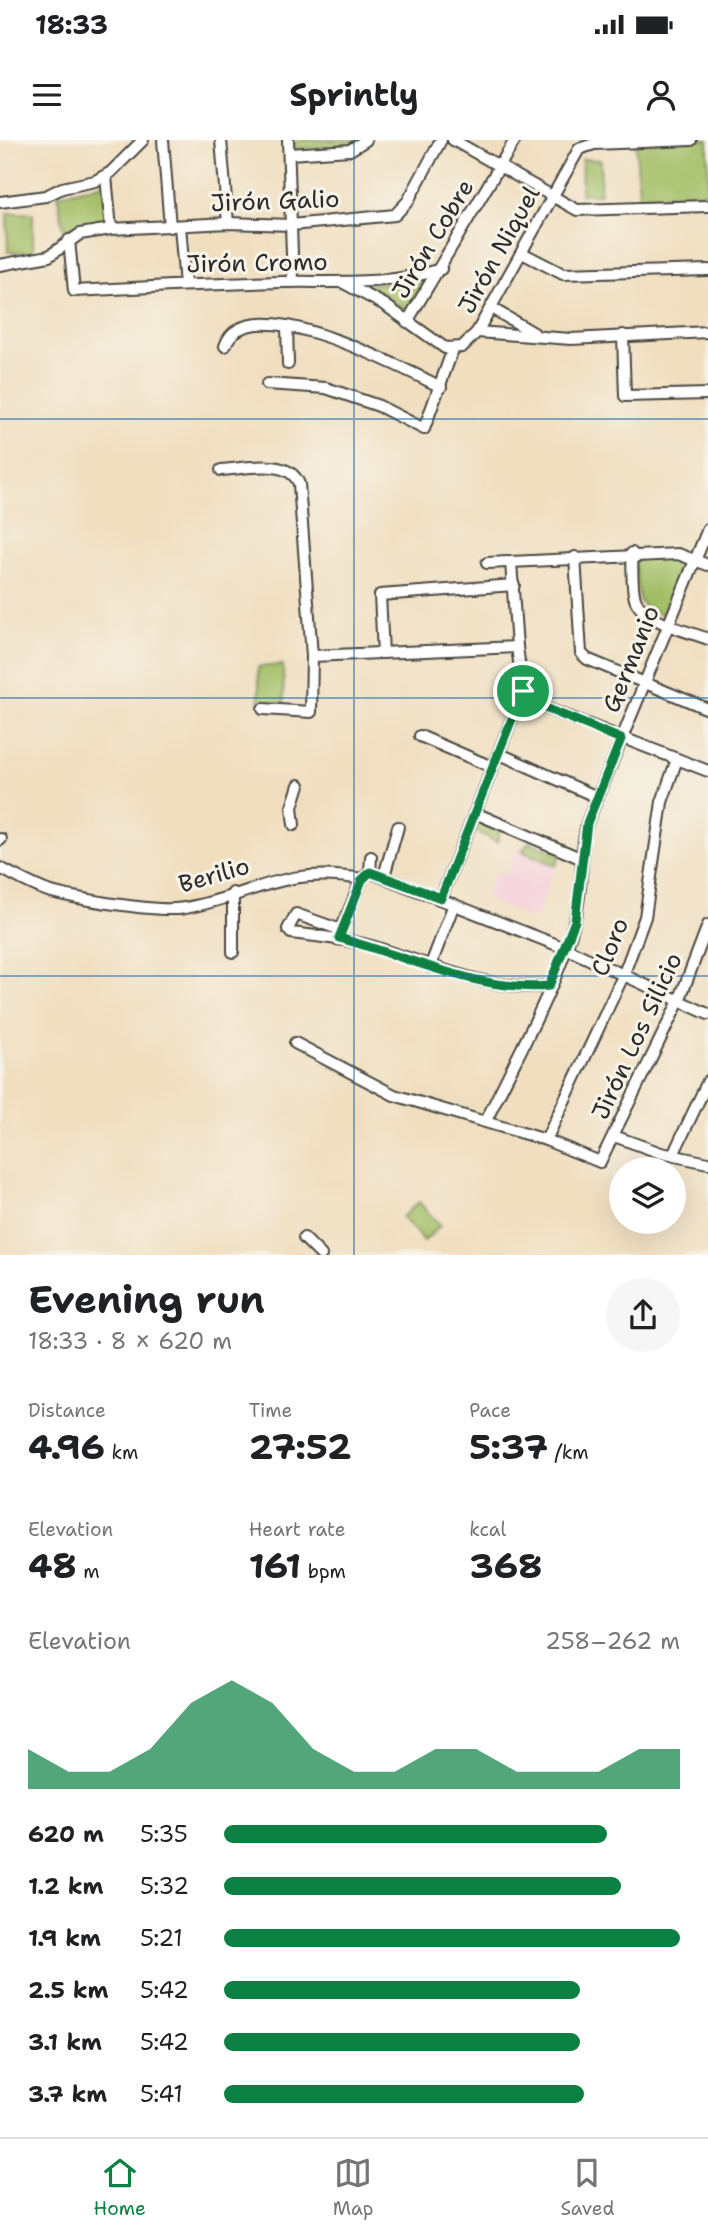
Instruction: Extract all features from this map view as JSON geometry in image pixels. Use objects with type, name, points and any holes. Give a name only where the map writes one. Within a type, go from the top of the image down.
[{"type":"street","points":[[0,202],[46,196],[106,176],[143,140]]},
{"type":"street","points":[[163,140],[185,285]]},
{"type":"street","points":[[221,140],[228,223]]},
{"type":"street","points":[[288,140],[293,282]]},
{"type":"street","points":[[289,155],[350,150],[366,140]]},
{"type":"street","name":"Jirón Galio","points":[[69,240],[80,234],[111,229],[228,223],[291,225],[395,215],[408,201],[441,140]]},
{"type":"street","points":[[453,140],[553,199],[577,210],[708,206]]},
{"type":"street","name":"Jirón Cobre","points":[[407,322],[501,169],[515,140]]},
{"type":"street","name":"Jirón Niquel","points":[[453,349],[470,342],[477,332],[575,156],[586,146],[691,140]]},
{"type":"street","points":[[106,176],[111,229]]},
{"type":"street","points":[[0,265],[49,256],[69,240]]},
{"type":"street","name":"Jirón Cromo","points":[[69,240],[74,291],[185,285],[342,282],[414,277],[441,269]]},
{"type":"street","points":[[522,253],[563,274],[708,270]]},
{"type":"street","points":[[267,384],[326,388],[379,406],[424,429],[442,387],[453,349],[445,348],[358,288],[342,282]]},
{"type":"street","points":[[491,308],[538,336]]},
{"type":"street","points":[[225,346],[227,339],[244,327],[260,323],[288,326],[340,340],[442,387]]},
{"type":"street","points":[[288,326],[288,364]]},
{"type":"street","points":[[477,332],[571,339],[708,332]]},
{"type":"street","points":[[623,335],[625,396],[708,394]]},
{"type":"street","points":[[221,471],[285,469],[296,477],[312,656],[311,712],[263,709]]},
{"type":"street","name":"Germanio","points":[[486,1121],[565,948],[578,905],[580,858],[587,823],[708,529]]},
{"type":"street","points":[[632,553],[635,597],[639,605],[647,614],[708,639]]},
{"type":"street","points":[[487,563],[632,553],[678,554],[708,565]]},
{"type":"street","points":[[575,557],[581,653],[587,659],[708,709]]},
{"type":"street","points":[[441,898],[523,691],[511,562]]},
{"type":"street","points":[[383,653],[380,595],[514,584]]},
{"type":"street","points":[[312,656],[517,646]]},
{"type":"street","points":[[523,691],[538,705],[708,771]]},
{"type":"street","points":[[420,736],[492,768]]},
{"type":"street","points":[[500,754],[597,797]]},
{"type":"street","name":"Cloro","points":[[546,1140],[622,976],[650,899],[660,811],[677,759]]},
{"type":"street","points":[[293,825],[292,807],[299,785]]},
{"type":"street","points":[[475,813],[580,858]]},
{"type":"street","points":[[384,876],[398,827]]},
{"type":"street","points":[[371,857],[366,876],[340,934],[430,967],[511,986],[549,986]]},
{"type":"street","name":"Berilio","points":[[0,868],[51,892],[169,909],[199,905],[273,880],[312,874],[384,876],[565,948],[708,1014]]},
{"type":"street","points":[[233,893],[233,952]]},
{"type":"street","points":[[430,967],[454,904]]},
{"type":"street","name":"Jirón Los Silicio","points":[[546,1140],[600,1162],[679,1001],[708,925]]},
{"type":"street","points":[[295,1043],[394,1095],[546,1140]]},
{"type":"street","points":[[673,1154],[708,1081]]},
{"type":"street","points":[[614,1136],[708,1163]]},
{"type":"street","points":[[304,1238],[321,1255]]},
{"type":"shaded area","points":[[517,848],[556,866],[535,920],[484,898],[496,871],[506,874]]},
{"type":"green space","points":[[294,140],[361,140],[350,146],[294,149]]},
{"type":"green space","points":[[708,140],[708,192],[639,197],[636,144]]},
{"type":"green space","points":[[582,159],[601,160],[600,194],[581,194]]},
{"type":"green space","points":[[104,184],[109,225],[63,228],[58,195]]},
{"type":"green space","points":[[7,213],[33,213],[33,252],[8,252]]},
{"type":"green space","points":[[425,281],[407,310],[363,284]]},
{"type":"green space","points":[[633,551],[684,560],[662,615],[644,606],[639,600]]},
{"type":"green space","points":[[283,665],[284,704],[260,705],[258,667]]},
{"type":"green space","points":[[476,822],[500,831],[497,842],[473,830]]},
{"type":"green space","points":[[529,842],[560,854],[556,866],[522,851]]},
{"type":"green space","points":[[419,1202],[440,1226],[424,1241],[402,1217]]},
{"type":"route","points":[[523,691],[538,705],[621,739],[587,823],[580,858],[575,921],[549,986],[511,986],[430,967],[339,938],[362,880],[370,872],[441,898],[523,691]]}]
